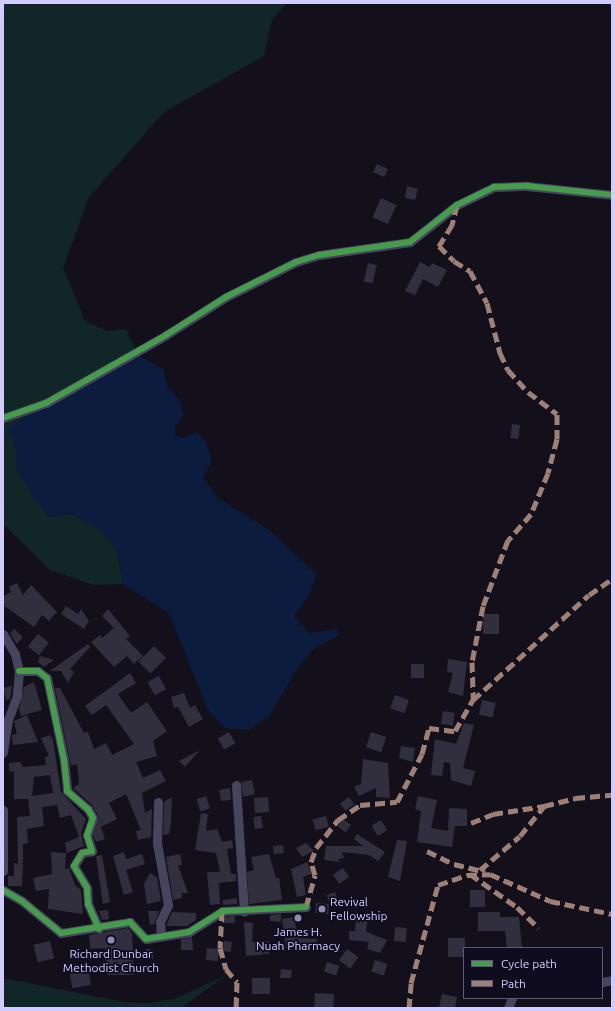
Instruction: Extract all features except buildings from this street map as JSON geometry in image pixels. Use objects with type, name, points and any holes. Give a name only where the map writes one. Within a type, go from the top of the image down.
[{"type":"street","points":[[3,418],[46,403],[166,335],[226,297],[296,262],[319,255],[410,242],[458,205],[494,187],[528,186],[612,196]]},
{"type":"street","points":[[3,634],[15,654],[19,671],[17,696],[8,720],[3,753]]},
{"type":"street","points":[[19,671],[38,671],[47,678],[64,760],[67,791],[88,809],[93,818],[87,834],[92,851],[82,853],[74,866],[87,888],[88,904],[99,930]]},
{"type":"street","points":[[236,785],[244,912]]},
{"type":"street","points":[[158,802],[157,843],[168,905],[160,922],[161,936]]},
{"type":"street","points":[[3,810],[3,871]]},
{"type":"street","points":[[3,890],[22,901],[61,933],[99,930],[130,922],[146,939],[189,932],[222,911],[244,912],[306,907]]},
{"type":"green space","points":[[3,3],[287,3],[272,20],[264,56],[164,112],[89,197],[63,268],[85,321],[107,331],[126,329],[138,355],[8,428],[16,450],[16,469],[50,517],[72,514],[100,530],[117,549],[123,584],[94,585],[50,570],[3,524]]},
{"type":"green space","points":[[227,975],[181,1008],[3,1008],[3,978],[123,1002],[148,1003],[174,999]]},
{"type":"water","points":[[138,355],[164,370],[167,386],[180,401],[183,415],[175,427],[175,436],[183,438],[197,432],[206,443],[212,461],[203,477],[218,498],[269,530],[316,574],[310,594],[294,616],[309,633],[336,629],[339,635],[312,650],[297,669],[269,716],[249,730],[225,728],[208,710],[169,613],[123,584],[117,549],[100,530],[72,514],[50,517],[36,502],[16,469],[16,450],[7,428]]},
{"type":"marked path","points":[[457,205],[452,225],[439,246],[454,261],[470,271],[487,303],[500,353],[508,370],[528,392],[557,414],[557,439],[548,473],[531,514],[508,540],[483,606],[472,662],[473,700]]},
{"type":"marked path","points":[[306,907],[315,875],[311,862],[316,848],[338,820],[360,805],[397,802],[422,754],[429,728],[455,731],[473,700],[589,595],[612,579]]},
{"type":"marked path","points":[[480,870],[520,836],[544,806],[575,798],[612,795]]},
{"type":"marked path","points":[[471,823],[493,814],[544,806]]},
{"type":"marked path","points":[[427,851],[454,864],[485,872]]},
{"type":"marked path","points":[[470,874],[517,907],[539,928]]},
{"type":"marked path","points":[[409,1008],[411,983],[438,885],[467,875],[490,874],[550,901],[612,914]]},
{"type":"marked path","points":[[222,911],[220,948],[226,969],[237,982],[236,1008]]},
{"type":"cycle path","points":[[3,418],[46,403],[166,335],[226,297],[296,262],[319,255],[410,242],[457,205],[494,187],[527,186],[612,195]]},
{"type":"cycle path","points":[[19,671],[38,671],[47,678],[64,760],[67,791],[88,809],[93,818],[87,835],[92,851],[82,853],[74,866],[87,888],[88,904],[99,929]]},
{"type":"cycle path","points":[[3,890],[22,901],[61,933],[130,922],[146,939],[189,932],[222,911],[306,907]]},
{"type":"place","name":"Revival Fellowship","points":[[322,909]]},
{"type":"place","name":"James H. Nuah Pharmacy","points":[[298,918]]},
{"type":"place","name":"Richard Dunbar Methodist Church","points":[[111,940]]}]
